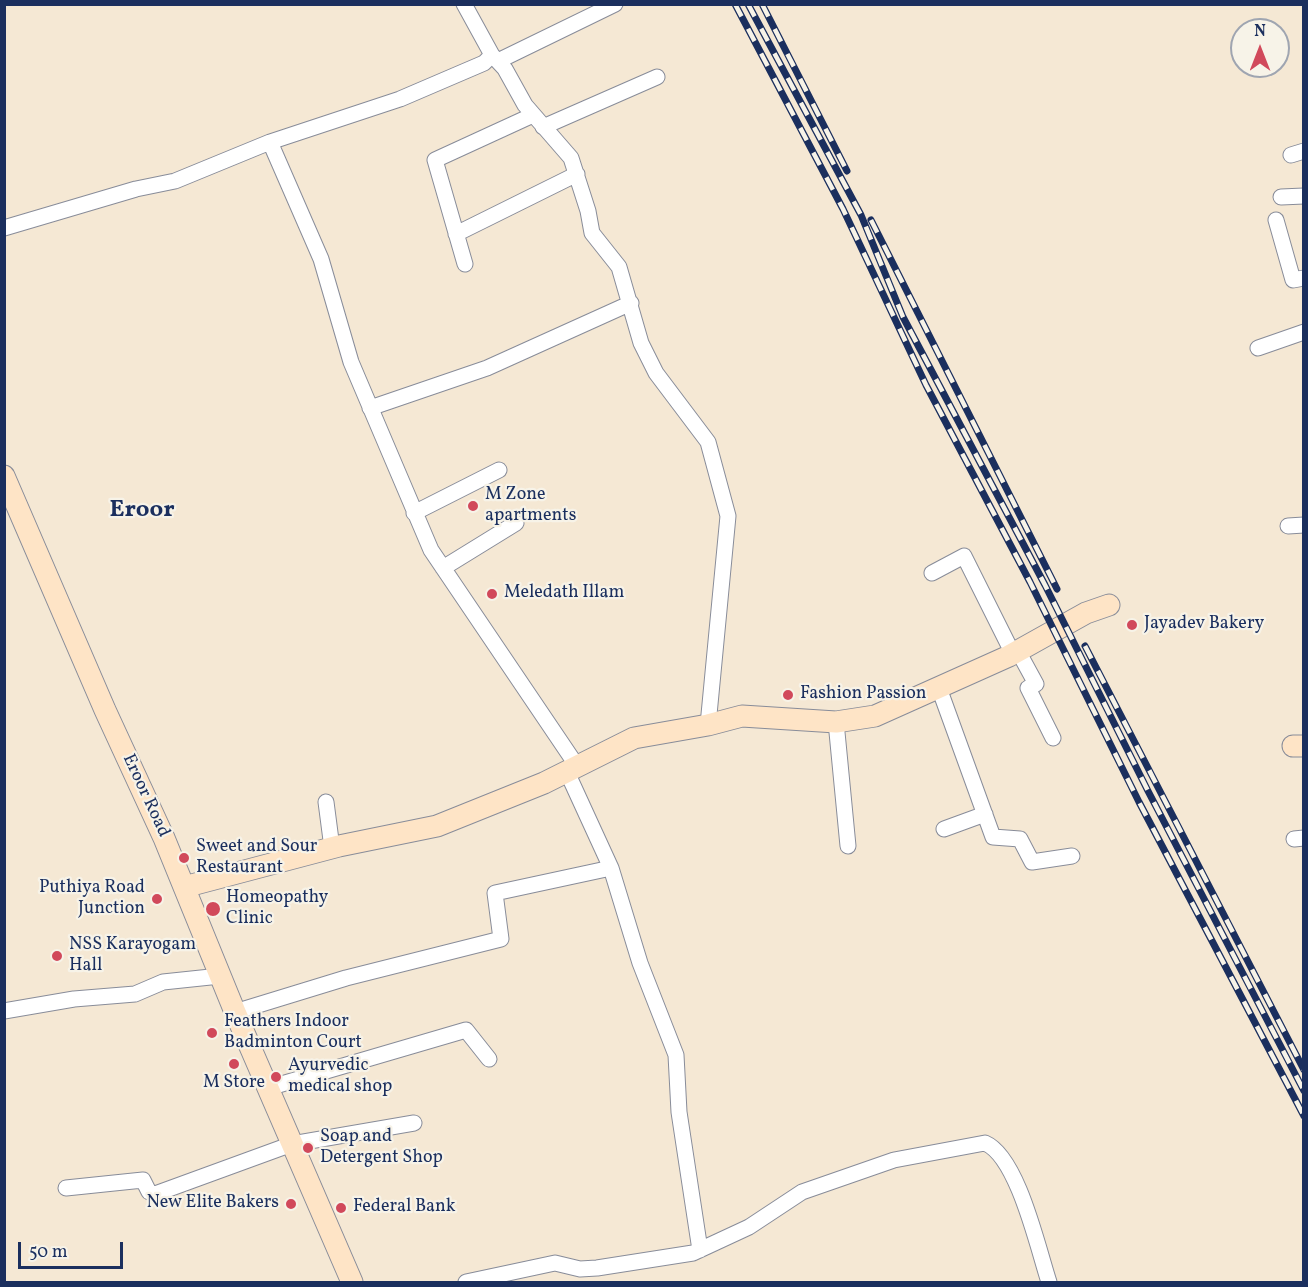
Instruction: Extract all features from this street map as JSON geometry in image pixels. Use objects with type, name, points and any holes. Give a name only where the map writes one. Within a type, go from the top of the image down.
[{"type":"main road","name":"Eroor Road","points":[[4,476],[184,886],[235,1012],[352,1282]]},
{"type":"main road","points":[[184,886],[332,848],[436,826],[572,769],[634,738],[708,725],[742,716],[836,722],[875,716],[1015,652],[1086,613],[1109,605]]},
{"type":"street","points":[[464,4],[495,58],[538,121],[571,158],[592,233],[619,267],[641,342],[656,373],[708,442],[728,516],[708,725]]},
{"type":"street","points":[[4,228],[136,189],[175,181],[270,142],[420,91],[615,4]]},
{"type":"street","points":[[465,264],[435,160],[657,77]]},
{"type":"street","points":[[270,142],[321,259],[346,350],[430,550],[572,769],[611,868],[640,963],[676,1055],[679,1112],[700,1250]]},
{"type":"street","points":[[456,234],[577,174]]},
{"type":"street","points":[[1281,197],[1304,196]]},
{"type":"street","points":[[1276,220],[1293,280],[1304,278]]},
{"type":"street","points":[[370,408],[487,368],[631,303]]},
{"type":"street","points":[[1258,348],[1304,332]]},
{"type":"street","points":[[414,513],[499,470]]},
{"type":"street","points":[[443,568],[516,523]]},
{"type":"street","points":[[932,573],[964,556],[1015,652],[1036,684],[1028,688],[1053,738]]},
{"type":"street","points":[[939,688],[993,837],[1020,839],[1032,862],[1072,856]]},
{"type":"street","points":[[836,722],[848,846]]},
{"type":"street","points":[[326,802],[332,848]]},
{"type":"street","points":[[944,829],[985,814]]},
{"type":"street","points":[[235,1012],[346,978],[501,939],[495,893],[611,868]]},
{"type":"street","points":[[4,1011],[74,999],[135,994],[163,982],[220,976]]},
{"type":"street","points":[[268,1088],[466,1030],[489,1059]]},
{"type":"street","points":[[66,1188],[143,1179],[151,1195],[292,1144],[414,1123]]},
{"type":"street","points":[[466,1282],[555,1263],[580,1269],[597,1269],[671,1258],[700,1250],[749,1227],[802,1192],[894,1160],[985,1143],[994,1147],[1004,1160],[1017,1186],[1049,1282]]},
{"type":"railway","points":[[735,4],[843,209],[926,385],[1030,582],[1139,802],[1304,1116]]},
{"type":"railway","points":[[748,4],[861,215],[903,317],[1045,585],[1148,791],[1304,1091]]},
{"type":"railway","points":[[762,4],[847,171]]},
{"type":"railway","points":[[871,220],[1057,589]]},
{"type":"railway","points":[[1085,646],[1304,1070]]},
{"type":"place","name":"M Zone apartments","points":[[473,506]]},
{"type":"place","name":"Meledath Illam","points":[[492,594]]},
{"type":"place","name":"Jayadev Bakery","points":[[1132,625]]},
{"type":"place","name":"Fashion Passion","points":[[788,695]]},
{"type":"place","name":"Sweet and Sour Restaurant","points":[[184,858]]},
{"type":"place","name":"Puthiya Road Junction","points":[[157,899]]},
{"type":"place","name":"Homeopathy Clinic","points":[[213,909]]},
{"type":"place","name":"NSS Karayogam Hall","points":[[57,956]]},
{"type":"place","name":"Feathers Indoor Badminton Court","points":[[212,1033]]},
{"type":"place","name":"M Store","points":[[234,1064]]},
{"type":"place","name":"Ayurvedic medical shop","points":[[276,1077]]},
{"type":"place","name":"Soap and Detergent Shop","points":[[308,1148]]},
{"type":"place","name":"New Elite Bakers","points":[[291,1204]]},
{"type":"place","name":"Federal Bank","points":[[341,1208]]},
{"type":"district","name":"Eroor","points":[[142,512]]}]
